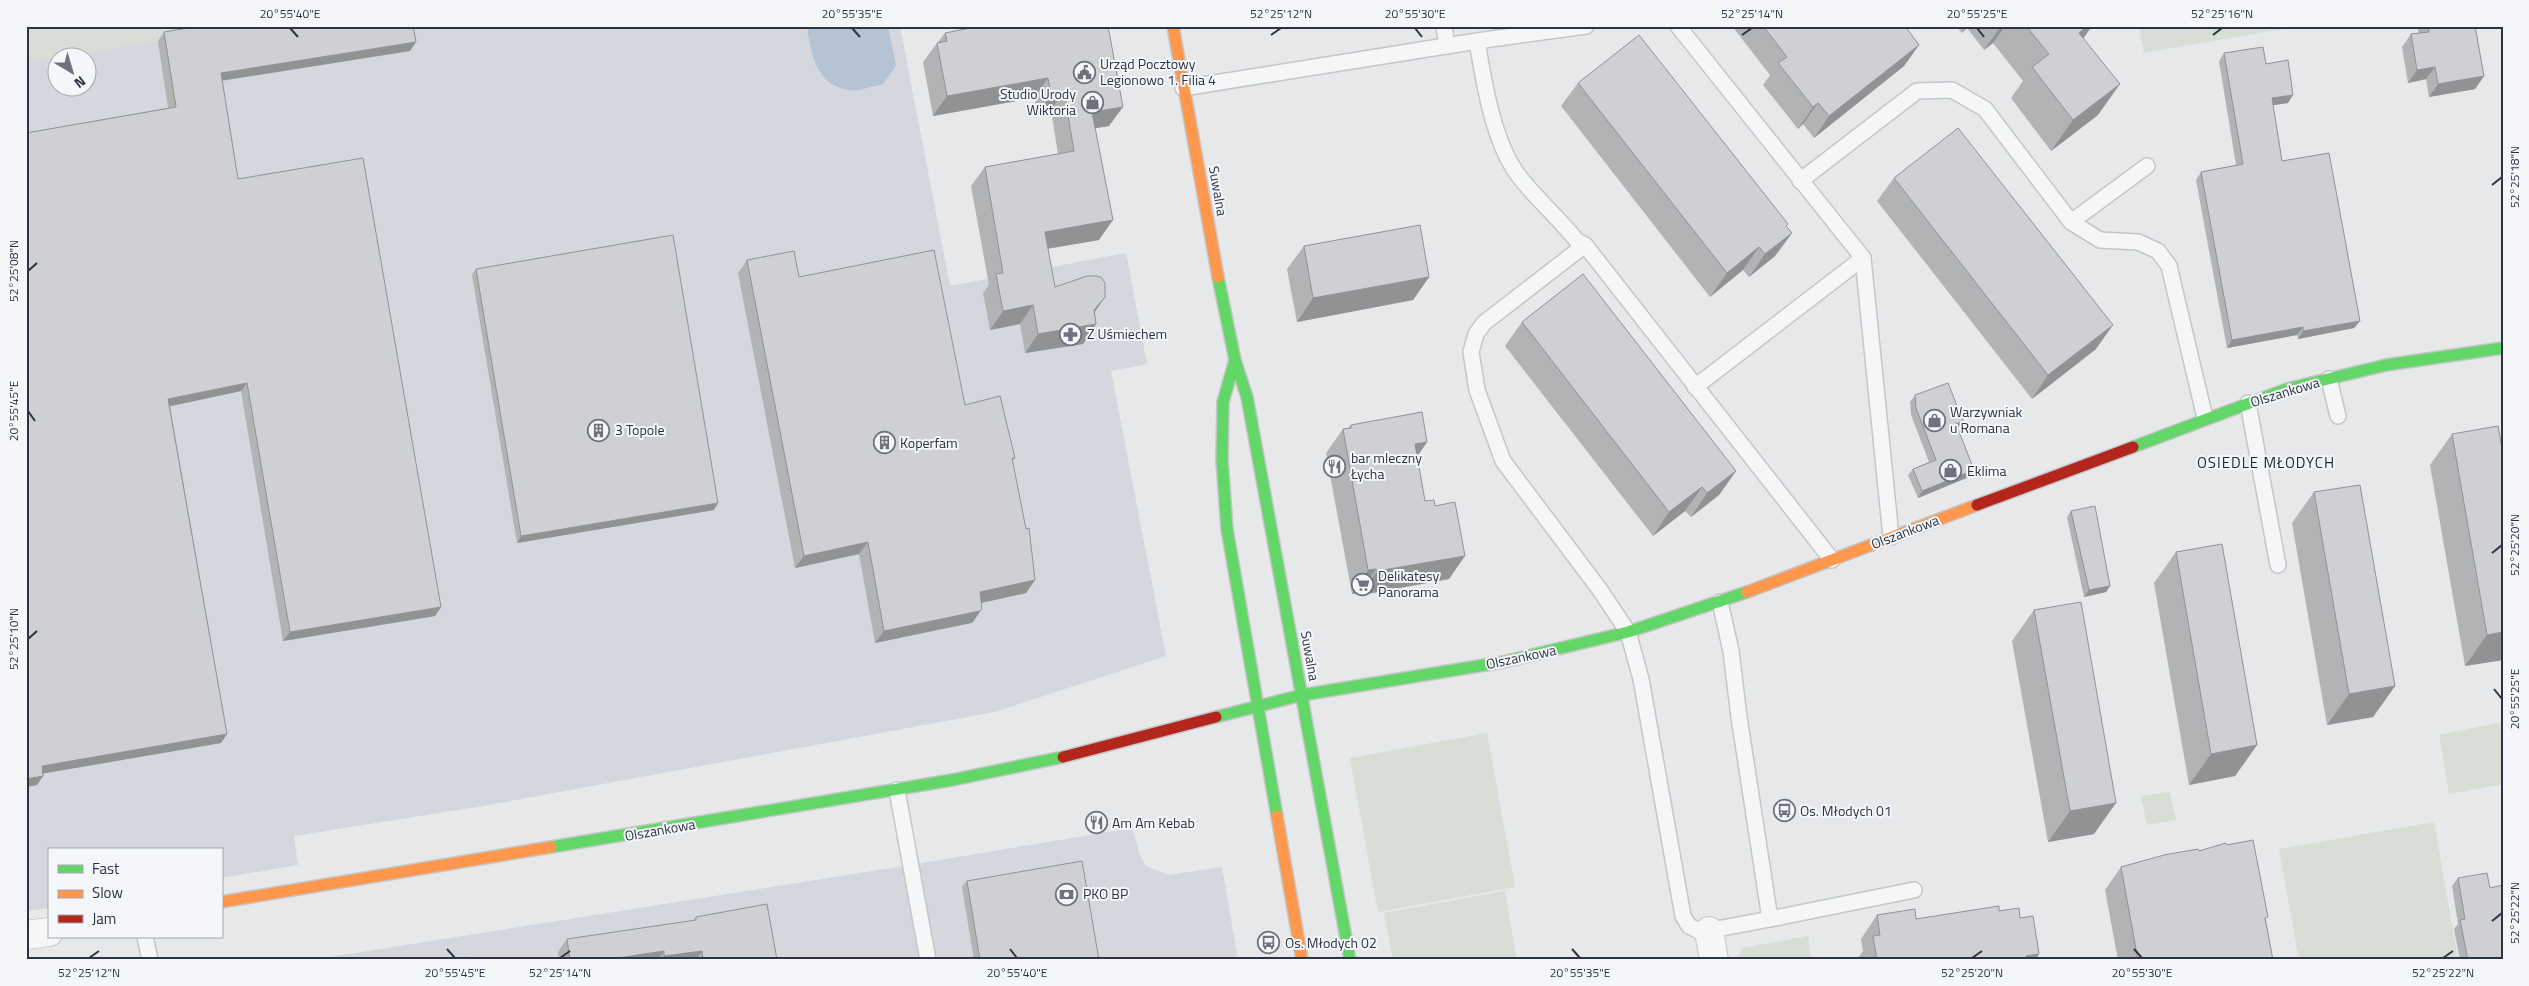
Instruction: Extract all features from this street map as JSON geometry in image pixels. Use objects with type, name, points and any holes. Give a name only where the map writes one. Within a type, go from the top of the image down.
[{"type":"street","name":"Suwalna","points":[[1173,26],[1235,360],[1247,397],[1350,960]]},
{"type":"street","name":"Olszankowa","points":[[222,902],[896,790],[1027,766],[1302,695],[1503,662],[1628,632],[1720,602],[2287,389],[2386,365],[2503,348]]},
{"type":"street","name":"Suwalna","points":[[1235,360],[1223,402],[1223,470],[1227,529],[1302,960]]},
{"type":"street","points":[[1709,931],[1714,960]]},
{"type":"street","points":[[26,935],[48,932]]},
{"type":"lane","points":[[1444,26],[1447,46]]},
{"type":"lane","points":[[1183,88],[1477,41],[1586,26]]},
{"type":"lane","points":[[1678,26],[1863,258],[1891,537]]},
{"type":"lane","points":[[1477,41],[1481,69],[1496,126],[1507,158],[1519,176],[1577,241],[1584,245],[1832,560]]},
{"type":"lane","points":[[1800,181],[1918,91],[1952,90],[1985,109],[2070,222],[2100,240],[2138,242],[2158,251],[2169,266],[2206,418]]},
{"type":"lane","points":[[2070,222],[2146,166]]},
{"type":"lane","points":[[1584,245],[1484,323],[1476,334],[1471,352],[1477,390],[1502,461],[1600,590],[1628,632],[1642,679],[1685,922],[1700,932],[1709,931],[1914,890]]},
{"type":"lane","points":[[1695,387],[1863,258]]},
{"type":"lane","points":[[2329,379],[2338,416]]},
{"type":"lane","points":[[2248,403],[2278,565]]},
{"type":"lane","points":[[1720,602],[1731,651],[1738,717],[1770,919]]},
{"type":"lane","points":[[896,790],[928,960]]},
{"type":"lane","points":[[146,938],[150,960]]},
{"type":"shaded area","points":[[26,26],[232,26],[232,29],[98,50],[98,48],[48,48],[48,58],[26,62]]},
{"type":"shaded area","points":[[250,26],[900,26],[950,286],[1126,253],[1147,364],[1111,371],[1166,656],[995,712],[483,806],[294,836],[298,865],[222,878],[222,848],[48,848],[48,908],[26,911],[26,62],[48,58],[48,98],[98,98],[98,50]]},
{"type":"shaded area","points":[[2139,26],[2299,26],[2144,53]]},
{"type":"shaded area","points":[[2503,722],[2503,784],[2449,794],[2439,735]]},
{"type":"shaded area","points":[[1487,733],[1515,887],[1378,912],[1350,758]]},
{"type":"shaded area","points":[[2170,792],[2176,820],[2147,825],[2141,796]]},
{"type":"shaded area","points":[[2434,822],[2458,960],[2299,960],[2279,849]]},
{"type":"shaded area","points":[[1132,828],[1140,855],[1146,866],[1168,875],[1222,867],[1238,960],[311,960],[910,865]]},
{"type":"shaded area","points":[[1505,891],[1517,960],[1393,960],[1384,913]]},
{"type":"shaded area","points":[[1808,936],[1811,960],[1735,960],[1743,948]]},
{"type":"water","points":[[807,26],[888,26],[896,66],[883,84],[856,90],[837,87],[828,81],[817,66],[810,47]]},
{"type":"building","points":[[200,26],[413,26],[416,42],[221,73],[238,179],[363,158],[441,607],[290,632],[247,383],[168,399],[227,734],[42,766],[43,776],[26,779],[26,133],[176,107],[164,32]]},
{"type":"building","points":[[980,26],[1108,26],[1123,107],[1092,112],[1113,220],[1045,232],[1055,287],[1087,276],[1101,277],[1105,283],[1105,297],[1094,310],[1096,324],[1038,334],[1033,305],[1003,311],[996,274],[1003,273],[985,167],[1074,151],[1064,91],[1051,94],[1048,78],[947,96],[937,43],[947,41],[945,33]]},
{"type":"building","points":[[1763,26],[1905,26],[1919,45],[1829,116],[1818,103],[1813,107],[1778,63],[1787,57]]},
{"type":"building","points":[[2026,26],[2087,26],[2079,33],[2120,84],[2073,120],[2032,67],[2049,54]]},
{"type":"building","points":[[2428,26],[2475,26],[2484,76],[2438,84],[2435,67],[2417,70],[2411,34],[2429,32]]},
{"type":"building","points":[[1639,35],[1788,224],[1786,226],[1792,233],[1765,254],[1759,247],[1727,273],[1578,83]]},
{"type":"building","points":[[2263,47],[2266,64],[2288,60],[2293,95],[2272,98],[2282,161],[2329,153],[2360,321],[2303,331],[2303,327],[2232,340],[2201,172],[2243,164],[2224,53]]},
{"type":"building","points":[[1958,128],[2113,325],[2048,375],[1894,178]]},
{"type":"building","points":[[1420,225],[1429,277],[1313,298],[1304,246]]},
{"type":"building","name":"3 Topole","points":[[673,235],[718,503],[521,536],[476,269]]},
{"type":"building","name":"Koperfam","points":[[934,250],[965,405],[1000,396],[1015,458],[1012,458],[1026,529],[1029,528],[1035,580],[980,592],[982,609],[980,611],[884,631],[868,542],[804,556],[747,260],[794,251],[799,277]]},
{"type":"building","points":[[1583,274],[1736,471],[1707,493],[1702,487],[1669,512],[1522,322]]},
{"type":"building","points":[[1948,383],[1963,421],[1956,424],[1974,470],[1922,491],[1913,469],[1936,460],[1916,408],[1915,395]]},
{"type":"building","points":[[1422,412],[1427,442],[1415,444],[1425,501],[1434,500],[1435,506],[1455,502],[1465,556],[1377,571],[1376,569],[1368,570],[1343,429],[1351,428],[1351,425]]},
{"type":"building","points":[[2498,426],[2503,454],[2503,632],[2487,635],[2452,434]]},
{"type":"building","points":[[2360,485],[2395,686],[2349,694],[2314,492]]},
{"type":"building","points":[[2095,506],[2110,586],[2089,590],[2071,511]]},
{"type":"building","points":[[2222,544],[2257,745],[2211,754],[2176,552]]},
{"type":"building","points":[[2081,602],[2116,803],[2070,811],[2034,610]]},
{"type":"building","points":[[2253,840],[2268,917],[2265,918],[2273,960],[2138,960],[2121,867],[2164,855],[2198,849],[2199,851],[2226,843],[2227,845]]},
{"type":"building","points":[[1082,861],[1099,960],[980,960],[967,881]]},
{"type":"building","points":[[2487,873],[2490,888],[2503,885],[2503,960],[2468,960],[2460,920],[2465,919],[2458,878]]},
{"type":"building","points":[[767,904],[777,960],[703,960],[702,951],[664,956],[664,951],[605,960],[570,960],[567,939],[696,920],[696,917]]},
{"type":"building","points":[[1999,906],[1999,911],[2019,908],[2020,918],[2033,916],[2039,954],[2026,956],[2027,960],[1877,960],[1873,936],[1880,935],[1877,915],[1915,909],[1916,919]]},
{"type":"building","points":[[465,957],[465,960],[447,960]]},
{"type":"traffic: fast","points":[[1218,277],[1235,360],[1247,397],[1350,960]]},
{"type":"traffic: fast","points":[[2133,447],[2287,389],[2386,365],[2503,348]]},
{"type":"traffic: fast","points":[[1235,360],[1223,402],[1222,460],[1227,529],[1277,816]]},
{"type":"traffic: fast","points":[[1216,717],[1302,695],[1503,662],[1628,632],[1747,592]]},
{"type":"traffic: fast","points":[[551,847],[952,780],[1063,757]]},
{"type":"traffic: slow","points":[[1173,26],[1218,277]]},
{"type":"traffic: slow","points":[[1747,592],[1977,505]]},
{"type":"traffic: slow","points":[[1277,816],[1302,960]]},
{"type":"traffic: slow","points":[[222,902],[551,847]]},
{"type":"traffic: jam","points":[[1977,505],[2133,447]]},
{"type":"traffic: jam","points":[[1063,757],[1216,717]]},
{"type":"place","name":"Urząd Pocztowy Legionowo 1. Filia 4","points":[[1084,72]]},
{"type":"place","name":"Studio Urody Wiktoria","points":[[1092,102]]},
{"type":"place","name":"Z Uśmiechem","points":[[1071,334]]},
{"type":"place","name":"Warzywniak u Romana","points":[[1934,420]]},
{"type":"place","name":"3 Topole","points":[[599,430]]},
{"type":"place","name":"Koperfam","points":[[884,443]]},
{"type":"place","name":"bar mleczny Łycha","points":[[1335,466]]},
{"type":"place","name":"Eklima","points":[[1951,471]]},
{"type":"place","name":"Delikatesy Panorama","points":[[1362,584]]},
{"type":"place","name":"Os. Młodych 01","points":[[1784,811]]},
{"type":"place","name":"Am Am Kebab","points":[[1096,823]]},
{"type":"place","name":"PKO BP","points":[[1067,894]]},
{"type":"place","name":"Os. Młodych 02","points":[[1269,943]]},
{"type":"district","name":"OSIEDLE MŁODYCH","points":[[2266,463]]}]
